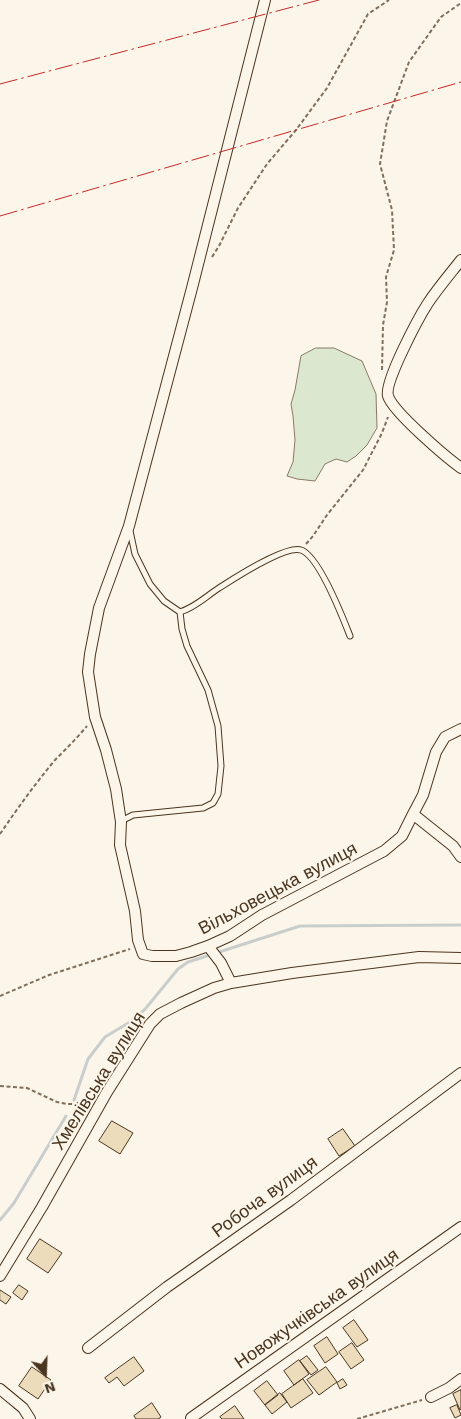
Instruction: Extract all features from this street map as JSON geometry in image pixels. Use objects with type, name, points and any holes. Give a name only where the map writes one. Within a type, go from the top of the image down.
[{"type":"street","points":[[140,946],[120,845],[121,822],[116,789],[106,750],[94,717],[88,672],[90,654],[99,608],[129,526],[265,0]]},
{"type":"street","points":[[461,260],[429,302],[400,355],[390,382],[388,394],[393,405],[435,446],[461,468]]},
{"type":"street","name":"Вільховецька вулиця","points":[[140,946],[143,954],[152,956],[176,956],[210,948],[262,915],[384,850],[402,836],[423,795],[436,752],[446,737],[461,728]]},
{"type":"street","points":[[413,814],[453,846],[461,857]]},
{"type":"street","points":[[210,948],[232,982]]},
{"type":"street","name":"Хмелівська вулиця","points":[[0,1276],[42,1207],[107,1092],[150,1024],[160,1014],[190,999],[232,982],[419,957],[461,958]]},
{"type":"street","name":"Робоча вулиця","points":[[88,1348],[167,1287],[291,1200],[461,1073]]},
{"type":"street","name":"Новожучківська вулиця","points":[[191,1418],[461,1227]]},
{"type":"street","points":[[431,1397],[449,1388],[461,1379]]},
{"type":"street","points":[[0,1389],[23,1408],[30,1419]]},
{"type":"lane","points":[[121,822],[133,815],[203,808],[213,803],[218,794],[221,766],[218,726],[208,690],[184,638],[180,612],[164,601],[150,584],[135,554],[129,526]]},
{"type":"lane","points":[[180,612],[190,609],[217,589],[257,565],[290,550],[301,550],[316,565],[332,591],[350,636]]},
{"type":"path","points":[[209,261],[219,246],[238,208],[267,164],[296,130],[327,88],[368,14],[389,0]]},
{"type":"path","points":[[382,377],[383,325],[387,302],[386,276],[394,250],[392,210],[380,164],[387,120],[409,62],[441,17],[461,3]]},
{"type":"path","points":[[301,550],[363,470],[382,433],[393,405]]},
{"type":"path","points":[[0,834],[50,767],[94,717]]},
{"type":"path","points":[[0,996],[49,975],[140,946]]},
{"type":"path","points":[[0,1086],[27,1088],[57,1102],[67,1104],[76,1104],[92,1095],[107,1092]]},
{"type":"path","points":[[357,1419],[431,1397]]},
{"type":"green space","points":[[316,348],[334,348],[362,361],[376,394],[377,428],[367,445],[356,456],[347,462],[336,459],[325,464],[315,481],[287,476],[293,462],[295,440],[291,404],[301,356]]},
{"type":"building","points":[[112,1121],[133,1133],[120,1154],[99,1141]]},
{"type":"building","points":[[343,1129],[355,1146],[339,1156],[328,1139]]},
{"type":"building","points":[[40,1239],[62,1253],[48,1273],[27,1259]]},
{"type":"building","points":[[19,1285],[28,1291],[22,1300],[13,1293]]},
{"type":"building","points":[[0,1290],[11,1297],[6,1304],[0,1300]]},
{"type":"building","points":[[354,1320],[368,1340],[357,1347],[343,1328]]},
{"type":"building","points":[[327,1337],[338,1354],[325,1363],[314,1346]]},
{"type":"building","points":[[352,1343],[364,1360],[351,1369],[339,1352]]},
{"type":"building","points":[[307,1356],[318,1370],[311,1375],[300,1361]]},
{"type":"building","points":[[134,1357],[144,1371],[124,1386],[117,1377],[109,1383],[105,1378]]},
{"type":"building","points":[[299,1360],[309,1374],[294,1385],[284,1371]]},
{"type":"building","points":[[32,1367],[51,1380],[38,1399],[19,1386]]},
{"type":"building","points":[[326,1367],[337,1382],[319,1395],[307,1380]]},
{"type":"building","points":[[303,1379],[313,1393],[291,1408],[282,1394]]},
{"type":"building","points":[[343,1379],[347,1385],[340,1389],[337,1383]]},
{"type":"building","points":[[267,1381],[278,1395],[265,1405],[254,1391]]},
{"type":"building","points":[[461,1390],[461,1409],[460,1410],[453,1394]]},
{"type":"building","points":[[280,1393],[287,1402],[272,1414],[265,1405]]},
{"type":"building","points":[[152,1403],[161,1417],[158,1419],[136,1419],[134,1416]]},
{"type":"building","points":[[457,1405],[461,1415],[455,1418],[450,1408]]},
{"type":"building","points":[[235,1406],[244,1419],[222,1419],[220,1417]]},
{"type":"waterway","points":[[74,1100],[88,1059],[105,1037],[135,1019],[178,969],[188,962],[300,926],[461,925]]},
{"type":"waterway","points":[[0,1220],[14,1203],[66,1116]]},
{"type":"power","points":[[0,84],[319,0]]},
{"type":"power","points":[[0,216],[461,82]]}]
